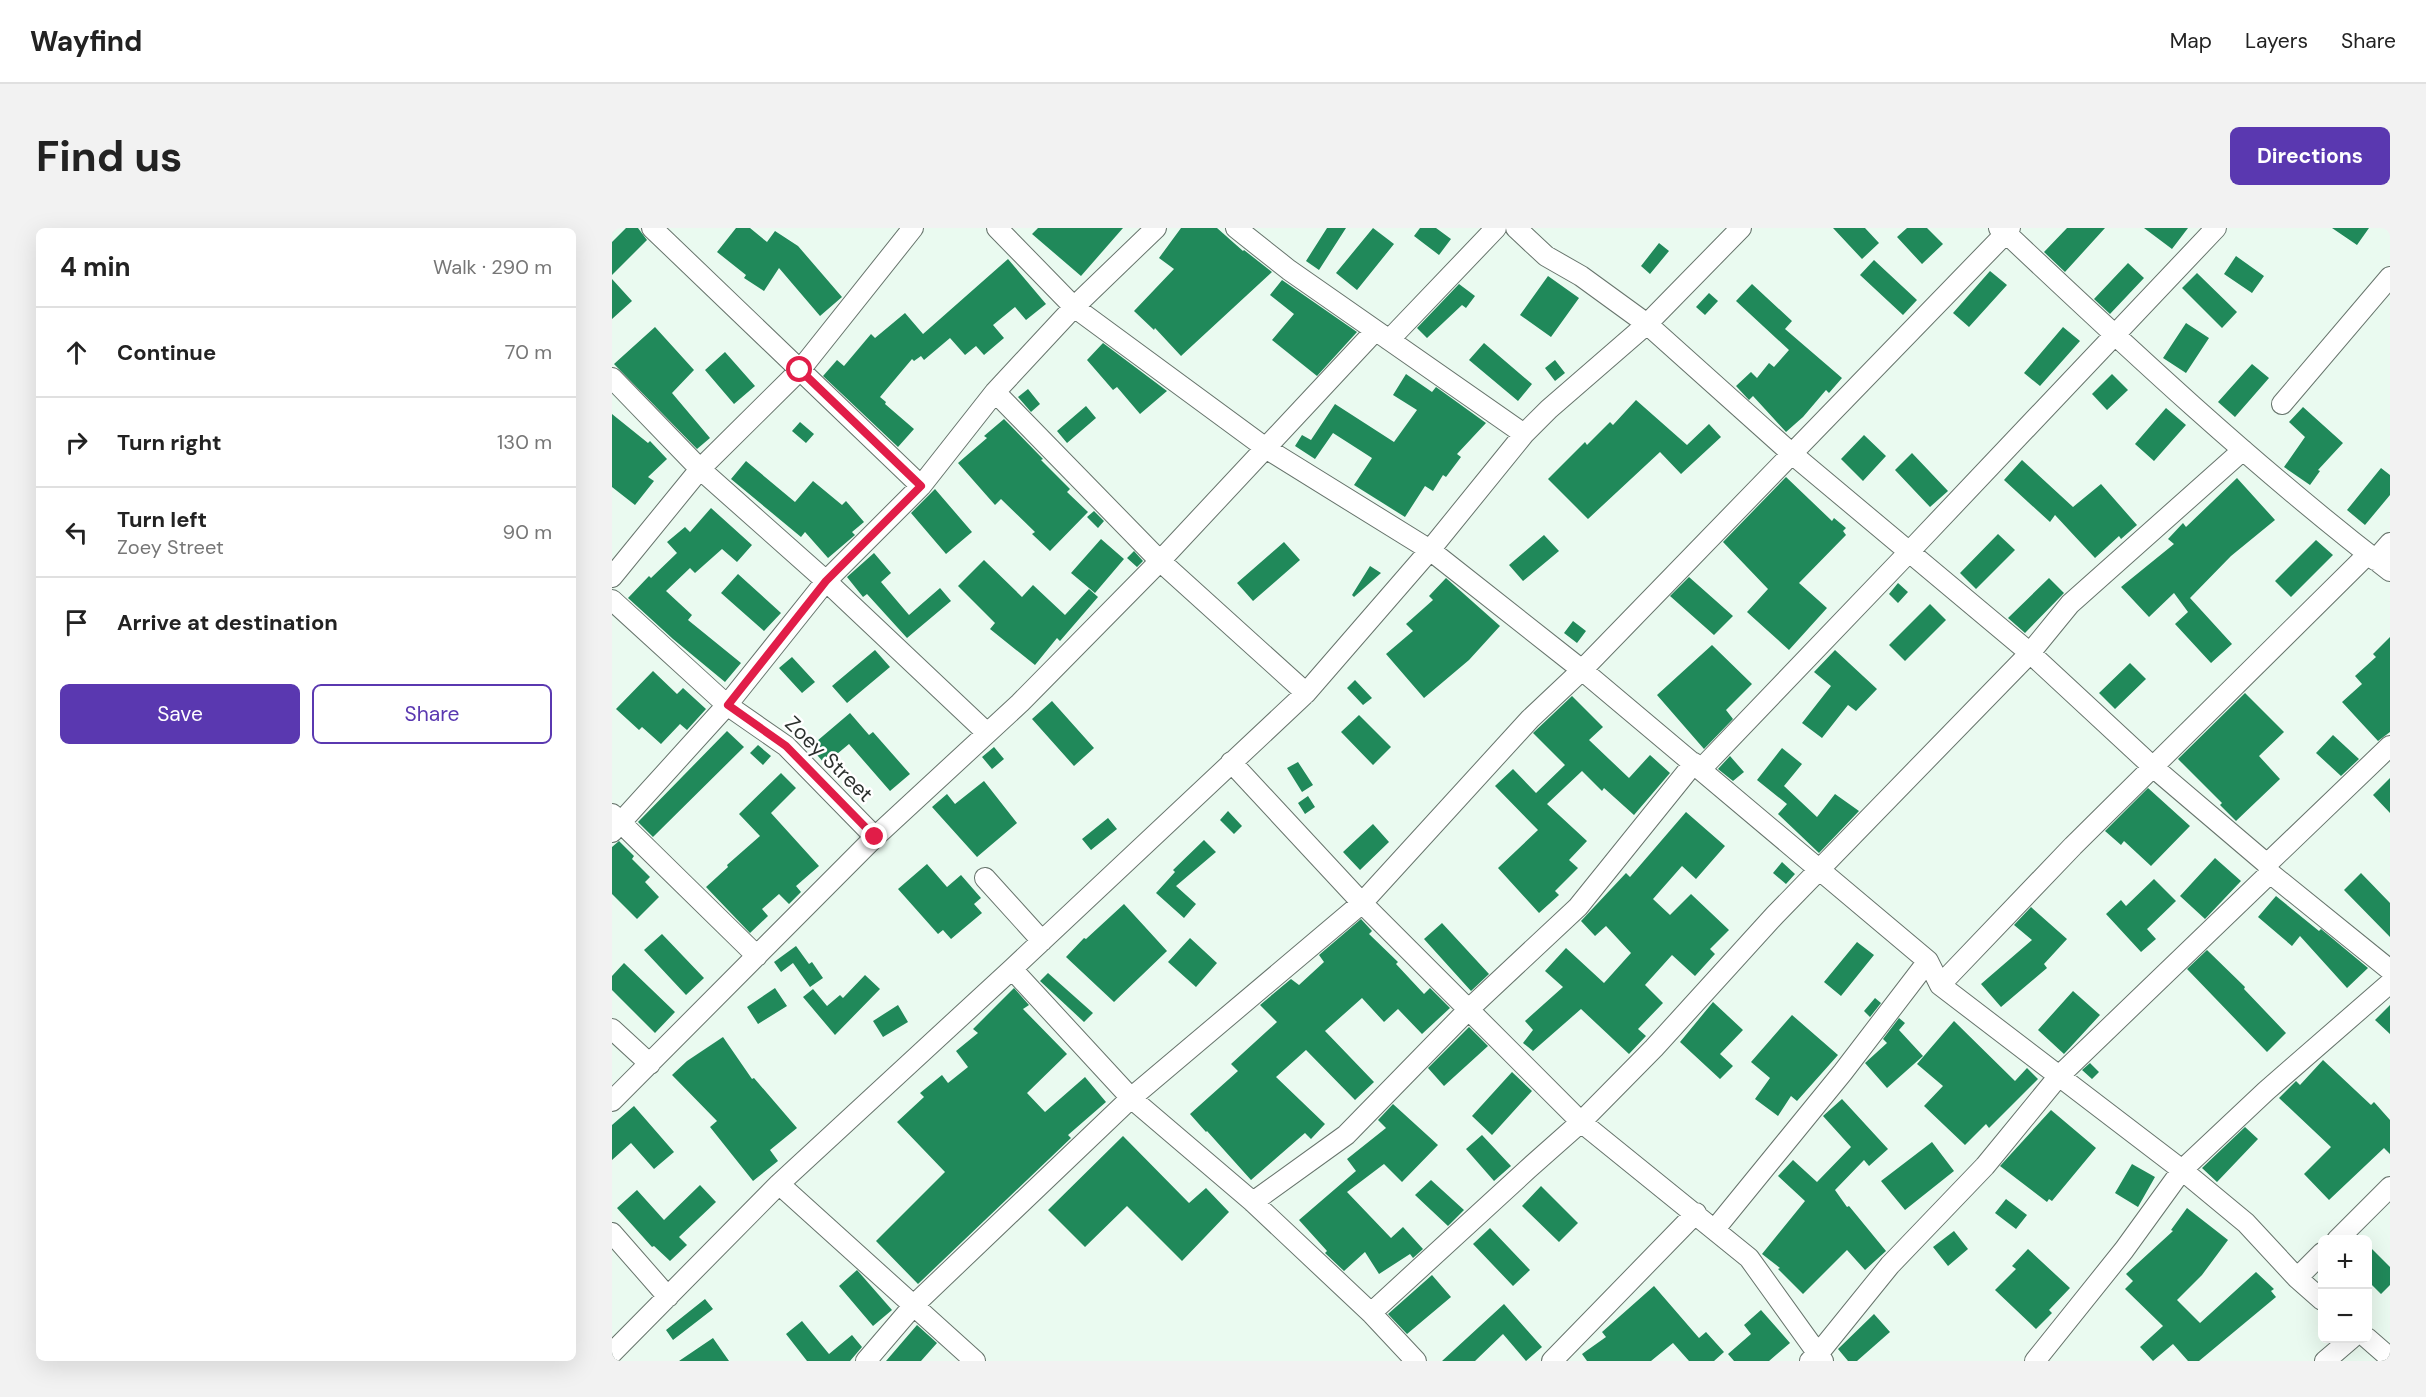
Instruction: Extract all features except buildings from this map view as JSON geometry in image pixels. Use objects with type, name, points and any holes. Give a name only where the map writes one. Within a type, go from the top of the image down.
[{"type":"street","points":[[652,228],[921,486]]},
{"type":"street","points":[[997,228],[1074,307],[1267,449],[1430,550],[1582,670],[1928,961],[1940,985],[2182,1170],[2246,1223],[2297,1278],[2318,1296]]},
{"type":"street","points":[[757,956],[615,823],[728,705],[826,581],[921,486],[995,392],[1074,307],[1156,228]]},
{"type":"street","points":[[1236,228],[1289,270],[1524,434]]},
{"type":"street","points":[[612,1101],[875,837],[987,733],[1160,561],[1267,449],[1496,228]]},
{"type":"street","points":[[1516,228],[1546,256],[1581,276],[1647,324],[1791,453],[2030,653],[2153,767],[2268,868],[2390,970]]},
{"type":"street","points":[[620,1361],[612,1352],[779,1184],[1306,693],[1430,550],[1524,434],[1549,409],[1647,324],[1741,228]]},
{"type":"street","points":[[1253,1202],[1346,1135],[1469,1009],[1578,906],[1697,766],[1909,552],[2216,228]]},
{"type":"street","points":[[866,1361],[914,1305],[1131,1098],[1362,903],[1530,719],[1582,670],[2005,230],[2115,336],[2243,450],[2378,562]]},
{"type":"street","points":[[612,577],[700,469],[800,370],[905,231]]},
{"type":"street","points":[[2282,404],[2390,277]]},
{"type":"street","points":[[612,378],[700,469],[826,581],[987,733]]},
{"type":"street","points":[[995,392],[1160,561],[1306,693]]},
{"type":"street","points":[[1371,1312],[1581,1122],[1654,1048],[1775,915],[2030,653],[2070,604],[2243,450]]},
{"type":"street","points":[[1940,985],[2073,846],[2153,767],[2378,562],[2390,543]]},
{"type":"street","name":"Zoey Street","points":[[612,600],[728,705],[786,746],[875,837]]},
{"type":"street","points":[[1231,762],[1362,903],[1581,1122],[1749,1258],[1817,1359],[1890,1265],[1985,1166],[2058,1077],[2268,868],[2328,804],[2354,783],[2390,746]]},
{"type":"street","points":[[985,878],[1041,941]]},
{"type":"street","points":[[1715,1229],[1843,1072],[1928,961]]},
{"type":"street","points":[[1012,969],[1131,1098],[1253,1202],[1371,1312],[1416,1361]]},
{"type":"street","points":[[2035,1361],[2124,1250],[2182,1170],[2266,1091],[2390,983]]},
{"type":"street","points":[[612,1029],[650,1064]]},
{"type":"street","points":[[779,1184],[975,1361]]},
{"type":"street","points":[[2341,1235],[2390,1187]]},
{"type":"street","points":[[1551,1361],[1696,1213]]},
{"type":"street","points":[[612,1233],[668,1297]]},
{"type":"street","points":[[2297,1278],[2318,1257]]},
{"type":"street","points":[[2372,1342],[2390,1358]]},
{"type":"street","points":[[2325,1361],[2346,1343]]},
{"type":"route","points":[[800,370],[921,486],[826,581],[728,705],[786,746],[875,837]]}]
